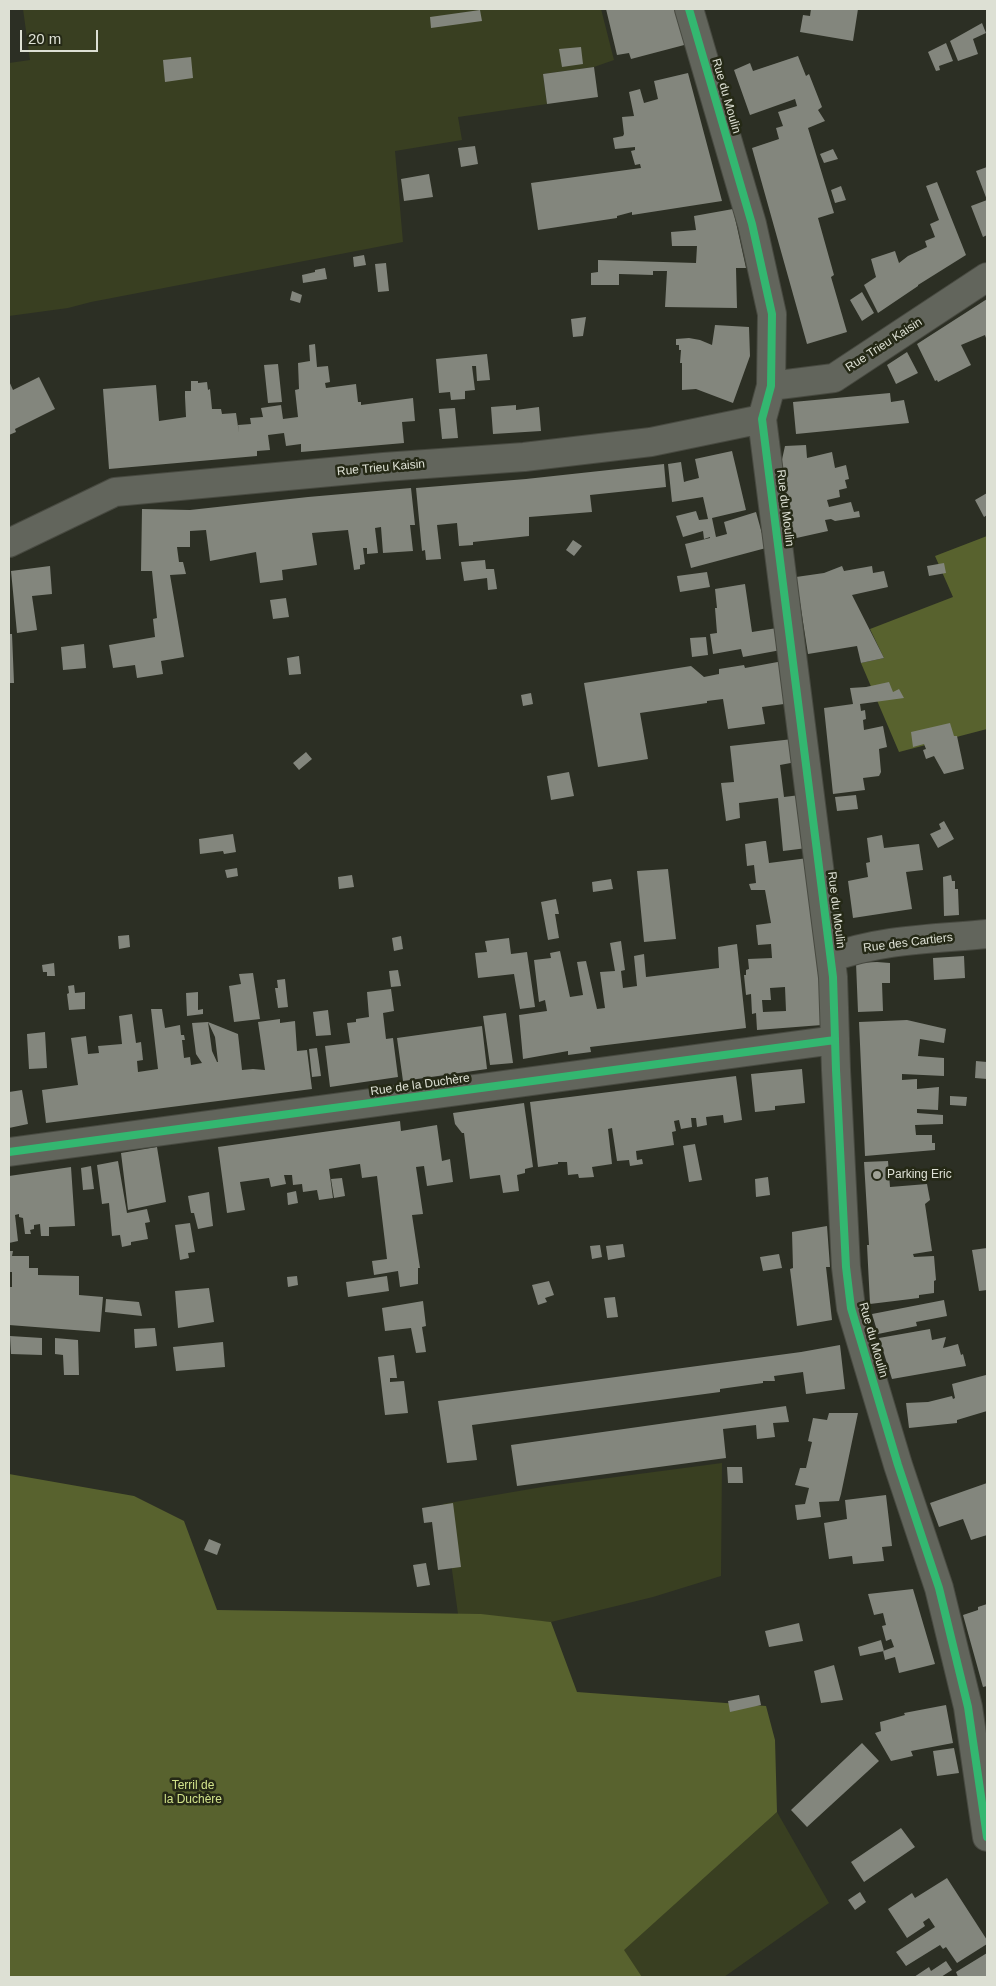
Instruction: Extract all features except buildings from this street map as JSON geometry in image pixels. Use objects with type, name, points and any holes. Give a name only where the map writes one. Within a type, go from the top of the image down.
[{"type":"street","name":"Rue du Moulin","points":[[689,9],[752,224],[772,314],[771,386],[762,419],[831,958],[846,1257],[851,1308],[895,1456],[939,1588],[968,1707],[985,1812],[987,1837]]},
{"type":"street","name":"Rue Trieu Kaisin","points":[[771,386],[834,378],[987,277]]},
{"type":"street","name":"Rue Trieu Kaisin","points":[[9,542],[115,492],[384,467],[524,457],[652,442],[762,419]]},
{"type":"street","name":"Rue des Cartiers","points":[[831,958],[852,950],[877,945],[987,934]]},
{"type":"street","name":"Rue de la Duchère","points":[[9,1152],[835,1040]]},
{"type":"green space","points":[[23,9],[601,9],[614,60],[594,67],[543,74],[547,104],[458,117],[462,140],[395,151],[403,242],[68,308],[9,316],[9,63],[30,60]]},
{"type":"green space","points":[[987,536],[987,729],[899,752],[861,663],[884,658],[870,629],[953,597],[935,556]]},
{"type":"green space","points":[[722,1463],[721,1576],[653,1597],[551,1622],[458,1614],[443,1504],[548,1486]]},
{"type":"green space","name":"Terril de la Duchère","points":[[9,1474],[134,1496],[184,1521],[217,1610],[481,1614],[551,1622],[577,1692],[766,1706],[775,1740],[777,1812],[624,1950],[642,1977],[9,1977]]},
{"type":"green space","points":[[777,1812],[829,1903],[724,1977],[642,1977],[623,1950]]},
{"type":"cycle path","points":[[689,9],[752,224],[772,314],[771,386],[762,419],[833,977],[846,1267],[851,1308],[898,1465],[939,1588],[968,1707],[987,1837]]},
{"type":"cycle path","points":[[9,1152],[835,1040]]},
{"type":"place","name":"Parking Eric","points":[[877,1175]]}]
